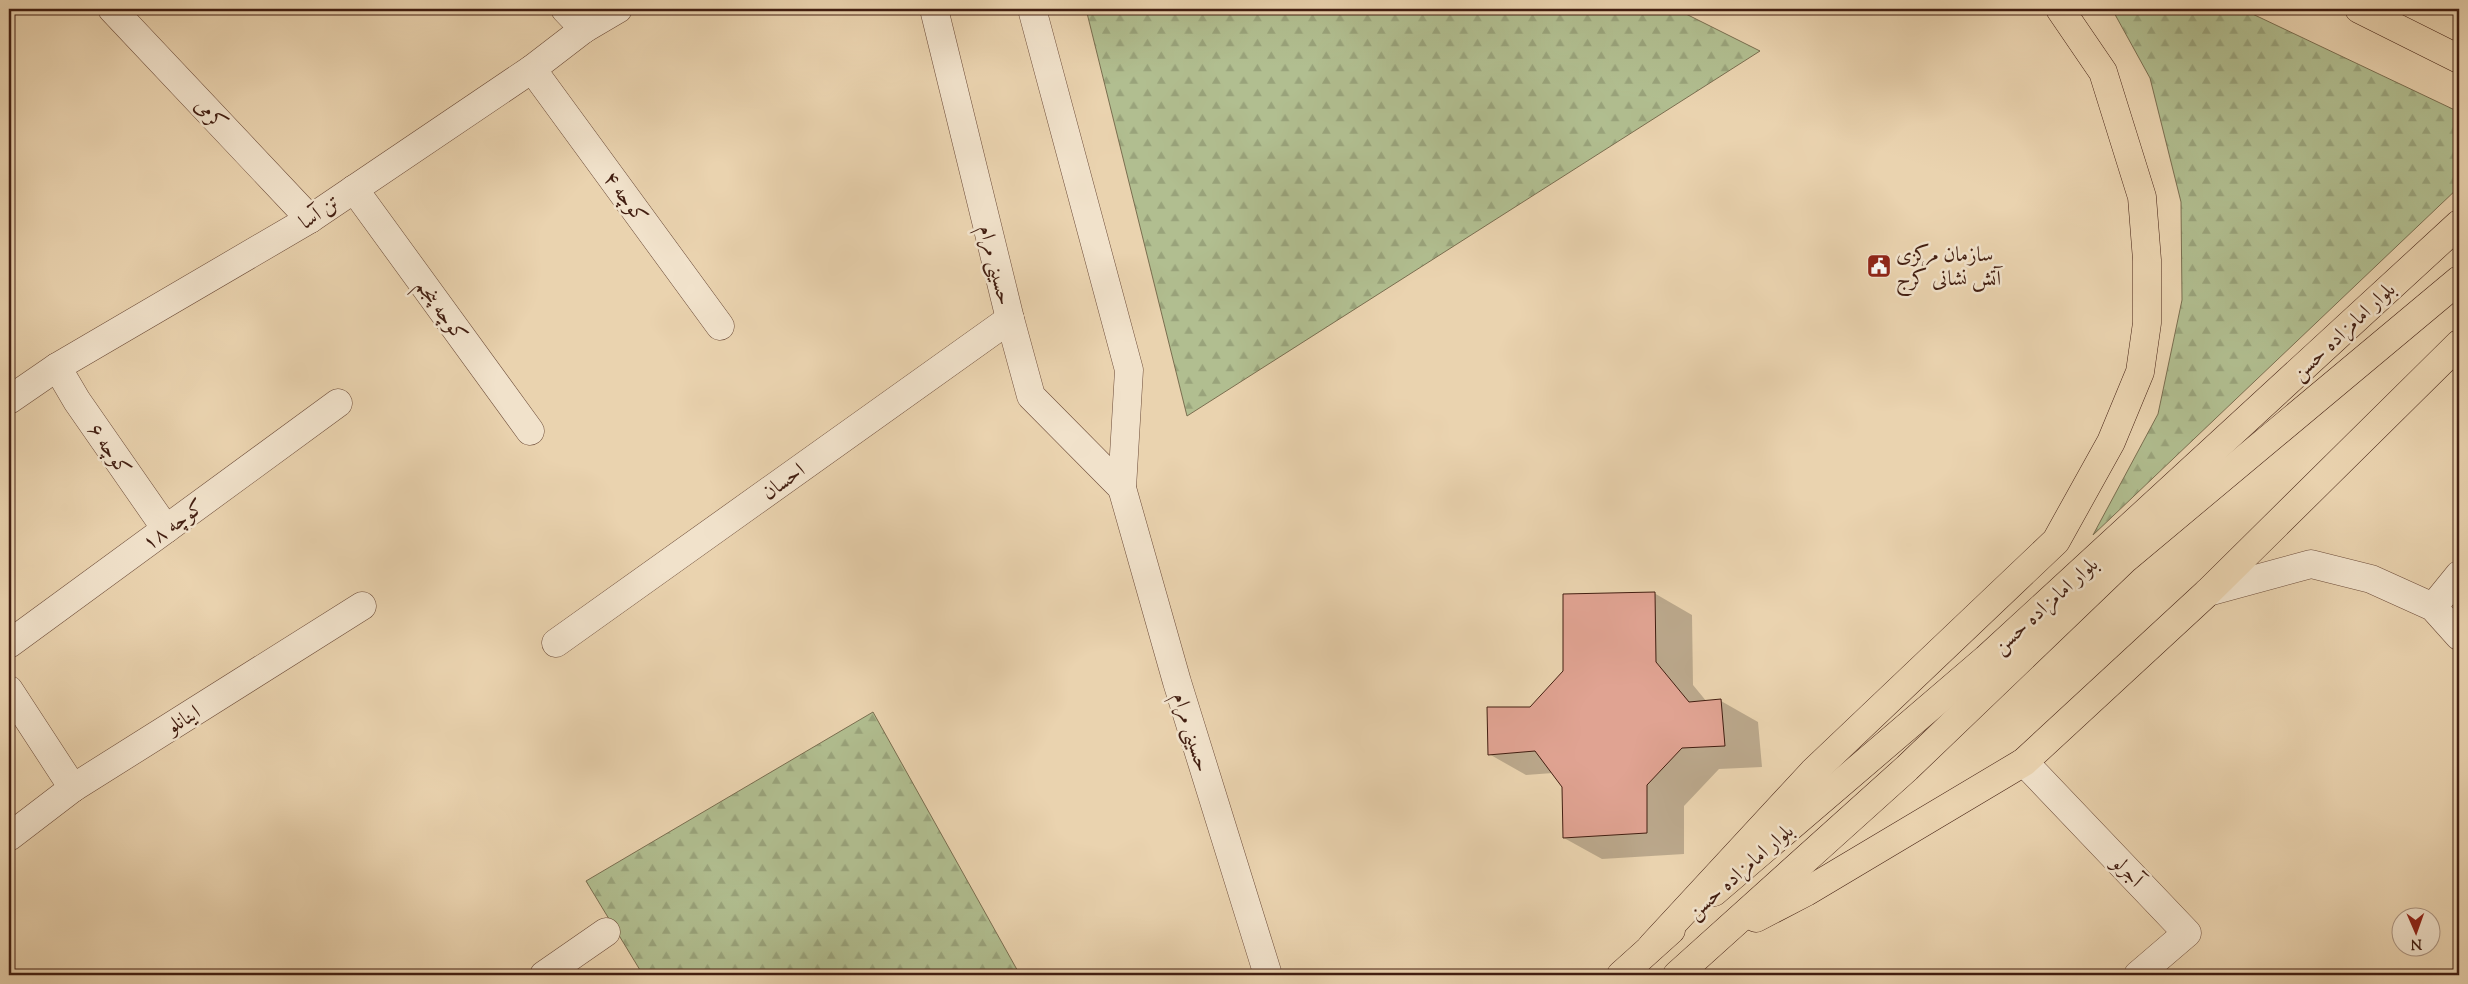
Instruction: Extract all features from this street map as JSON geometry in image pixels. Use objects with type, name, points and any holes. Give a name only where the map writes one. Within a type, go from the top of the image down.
[{"type":"main road","points":[[1652,946],[1813,772],[2056,541],[2111,442],[2140,372],[2144,342],[2147,260],[2142,198],[2103,72],[2060,9]]},
{"type":"main road","points":[[2360,9],[2459,59]]},
{"type":"main road","name":"بلوار امامزاده حسن","points":[[1621,975],[1652,946],[1986,659],[2459,224]]},
{"type":"main road","name":"بلوار امامزاده حسن","points":[[1677,975],[1906,768],[2125,559],[2459,280]]},
{"type":"main road","points":[[1724,934],[1806,892],[2024,762],[2208,592],[2459,344]]},
{"type":"street","name":"کرمی","points":[[112,9],[310,219]]},
{"type":"street","points":[[564,9],[584,29]]},
{"type":"street","name":"تن آسا","points":[[9,400],[57,367],[310,219],[532,69],[584,29],[618,9]]},
{"type":"street","name":"حسینی مرام","points":[[934,9],[1010,319],[1031,396],[1122,488]]},
{"type":"street","name":"حسینی مرام","points":[[1032,9],[1129,370],[1122,488],[1176,682],[1268,975]]},
{"type":"street","name":"کوچه ۴","points":[[532,69],[720,326]]},
{"type":"street","name":"کوچه پنجم","points":[[354,189],[530,430]]},
{"type":"street","name":"احسان","points":[[556,643],[1010,319]]},
{"type":"street","name":"کوچه ۶","points":[[57,367],[77,401],[166,529]]},
{"type":"street","name":"کوچه ۱۸","points":[[9,644],[338,403]]},
{"type":"street","points":[[2208,592],[2311,564],[2371,579],[2432,607],[2459,636]]},
{"type":"street","points":[[2432,607],[2459,575]]},
{"type":"street","name":"اینانلو","points":[[9,837],[73,788],[362,606]]},
{"type":"street","points":[[9,690],[73,788]]},
{"type":"street","name":"آجرلو","points":[[2024,762],[2187,934],[2138,975]]},
{"type":"street","points":[[544,975],[606,932]]},
{"type":"green space","points":[[1086,9],[1676,9],[1760,51],[1187,416]]},
{"type":"green space","points":[[2112,9],[2242,9],[2459,112],[2459,187],[2093,535],[2158,414],[2182,300],[2181,202],[2150,78]]},
{"type":"green space","points":[[873,712],[1020,975],[643,975],[586,881]]},
{"type":"building","points":[[1655,592],[1656,662],[1689,702],[1721,699],[1725,746],[1682,748],[1647,785],[1647,833],[1563,838],[1562,787],[1535,751],[1488,755],[1487,707],[1530,707],[1563,671],[1563,594]]},
{"type":"place","name":"سازمان مرکزی آتش نشانی کرج","points":[[1879,266]]}]
